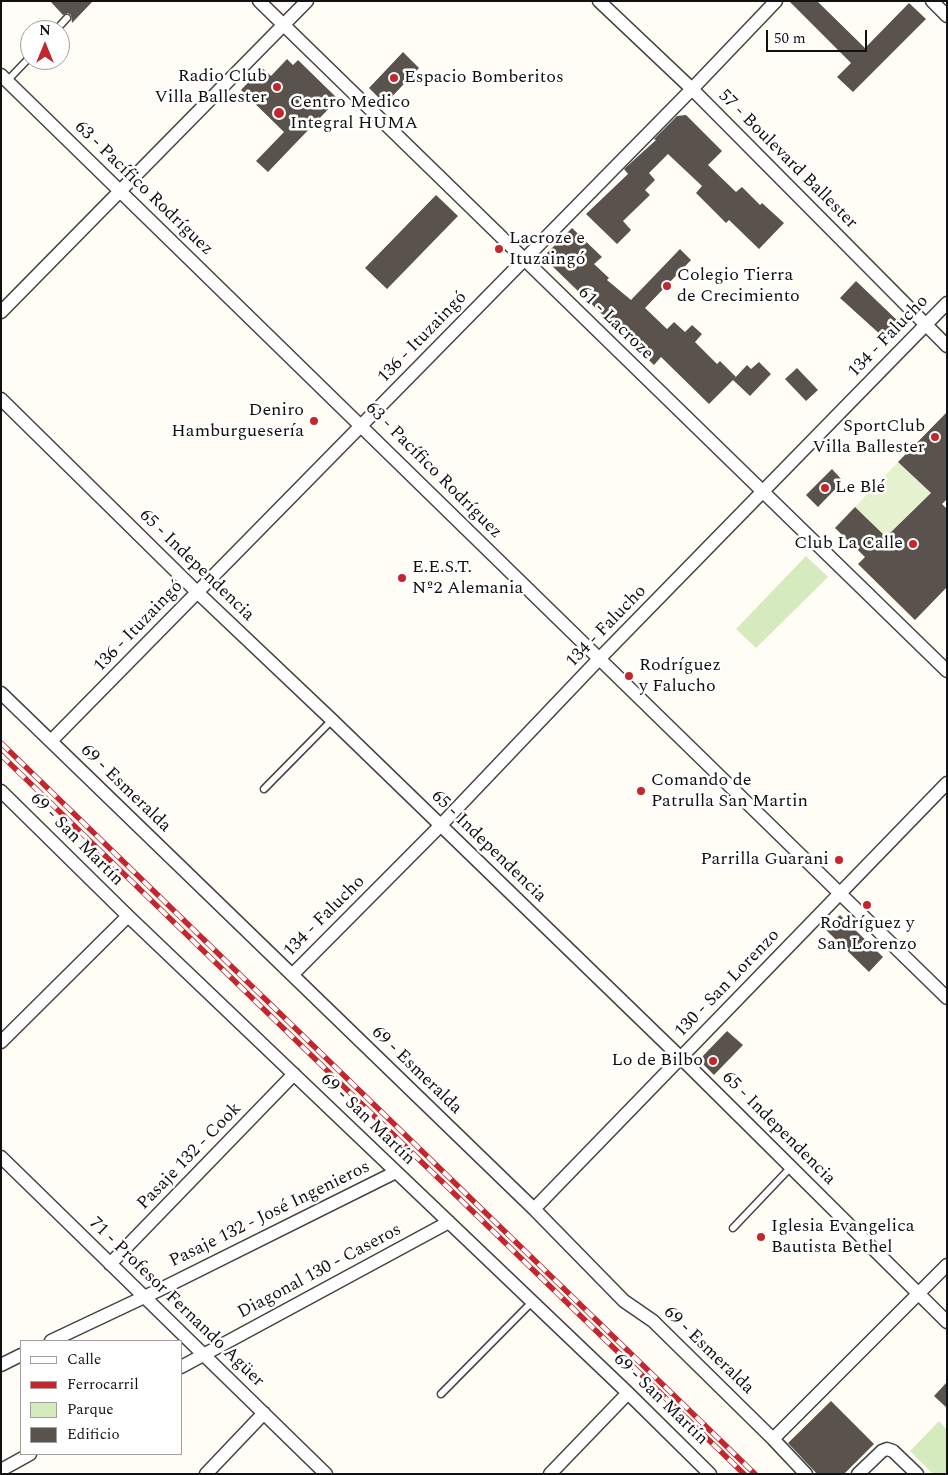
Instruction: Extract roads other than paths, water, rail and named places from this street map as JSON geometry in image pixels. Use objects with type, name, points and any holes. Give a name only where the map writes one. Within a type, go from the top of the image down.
[{"type":"street","name":"61 - Lacroze","points":[[259,1],[947,671]]},
{"type":"street","points":[[1,312],[307,1]]},
{"type":"street","name":"57 - Boulevard Ballester","points":[[599,1],[692,89],[947,346]]},
{"type":"street","name":"136 - Ituzaingó","points":[[51,741],[362,426],[776,1]]},
{"type":"street","points":[[932,1],[947,16]]},
{"type":"street","name":"63 - Pacífico Rodríguez","points":[[4,78],[947,998]]},
{"type":"street","name":"134 - Falucho","points":[[292,975],[440,826],[599,659],[947,303]]},
{"type":"street","name":"65 - Independencia","points":[[1,399],[197,592],[681,1058],[947,1322]]},
{"type":"street","name":"69 - Esmeralda","points":[[1,693],[534,1209],[624,1301],[653,1321],[806,1474]]},
{"type":"street","name":"130 - San Lorenzo","points":[[534,1209],[947,783]]},
{"type":"street","name":"69 - San Martín","points":[[1,791],[128,916],[628,1393],[710,1474]]},
{"type":"street","points":[[1,1042],[128,916]]},
{"type":"street","name":"Pasaje 132 - Cook","points":[[110,1264],[294,1074]]},
{"type":"street","name":"71 - Profesor Fernando Agüer","points":[[1,1157],[326,1474]]},
{"type":"street","name":"Pasaje 132 - José Ingenieros","points":[[53,1340],[396,1172]]},
{"type":"street","name":"Diagonal 130 - Caseros","points":[[182,1366],[449,1222]]},
{"type":"street","points":[[773,1439],[947,1266]]},
{"type":"street","points":[[624,1301],[679,1358],[798,1474]]},
{"type":"street","points":[[1,1365],[20,1356]]},
{"type":"street","points":[[550,1474],[628,1393]]},
{"type":"street","points":[[206,1474],[264,1413]]},
{"type":"street","points":[[858,1474],[882,1451],[887,1449],[893,1451],[917,1474]]},
{"type":"street","points":[[1,1470],[28,1455]]},
{"type":"lane","points":[[4,78],[20,64]]},
{"type":"lane","points":[[264,789],[332,720]]},
{"type":"lane","points":[[733,1228],[791,1167]]},
{"type":"lane","points":[[441,1394],[532,1302]]},
{"type":"railway","points":[[1,743],[755,1474]]},
{"type":"railway","points":[[1,755],[744,1474]]},
{"type":"place","name":"Espacio Bomberitos","points":[[394,78]]},
{"type":"place","name":"Radio Club Villa Ballester","points":[[277,87]]},
{"type":"place","name":"Centro Medico Integral HUMA","points":[[279,113]]},
{"type":"place","name":"Lacroze e Ituzaingó","points":[[499,249]]},
{"type":"place","name":"Colegio Tierra de Crecimiento","points":[[667,286]]},
{"type":"place","name":"Deniro Hamburguesería","points":[[314,421]]},
{"type":"place","name":"SportClub Villa Ballester","points":[[935,437]]},
{"type":"place","name":"Le Blé","points":[[825,488]]},
{"type":"place","name":"Club La Calle","points":[[913,544]]},
{"type":"place","name":"E.E.S.T. Nº2 Alemania","points":[[402,578]]},
{"type":"place","name":"Rodríguez y Falucho","points":[[629,676]]},
{"type":"place","name":"Comando de Patrulla San Martin","points":[[641,791]]},
{"type":"place","name":"Parrilla Guarani","points":[[839,860]]},
{"type":"place","name":"Rodríguez y San Lorenzo","points":[[867,905]]},
{"type":"place","name":"Lo de Bilbo","points":[[713,1061]]},
{"type":"place","name":"Iglesia Evangelica Bautista Bethel","points":[[761,1237]]}]
